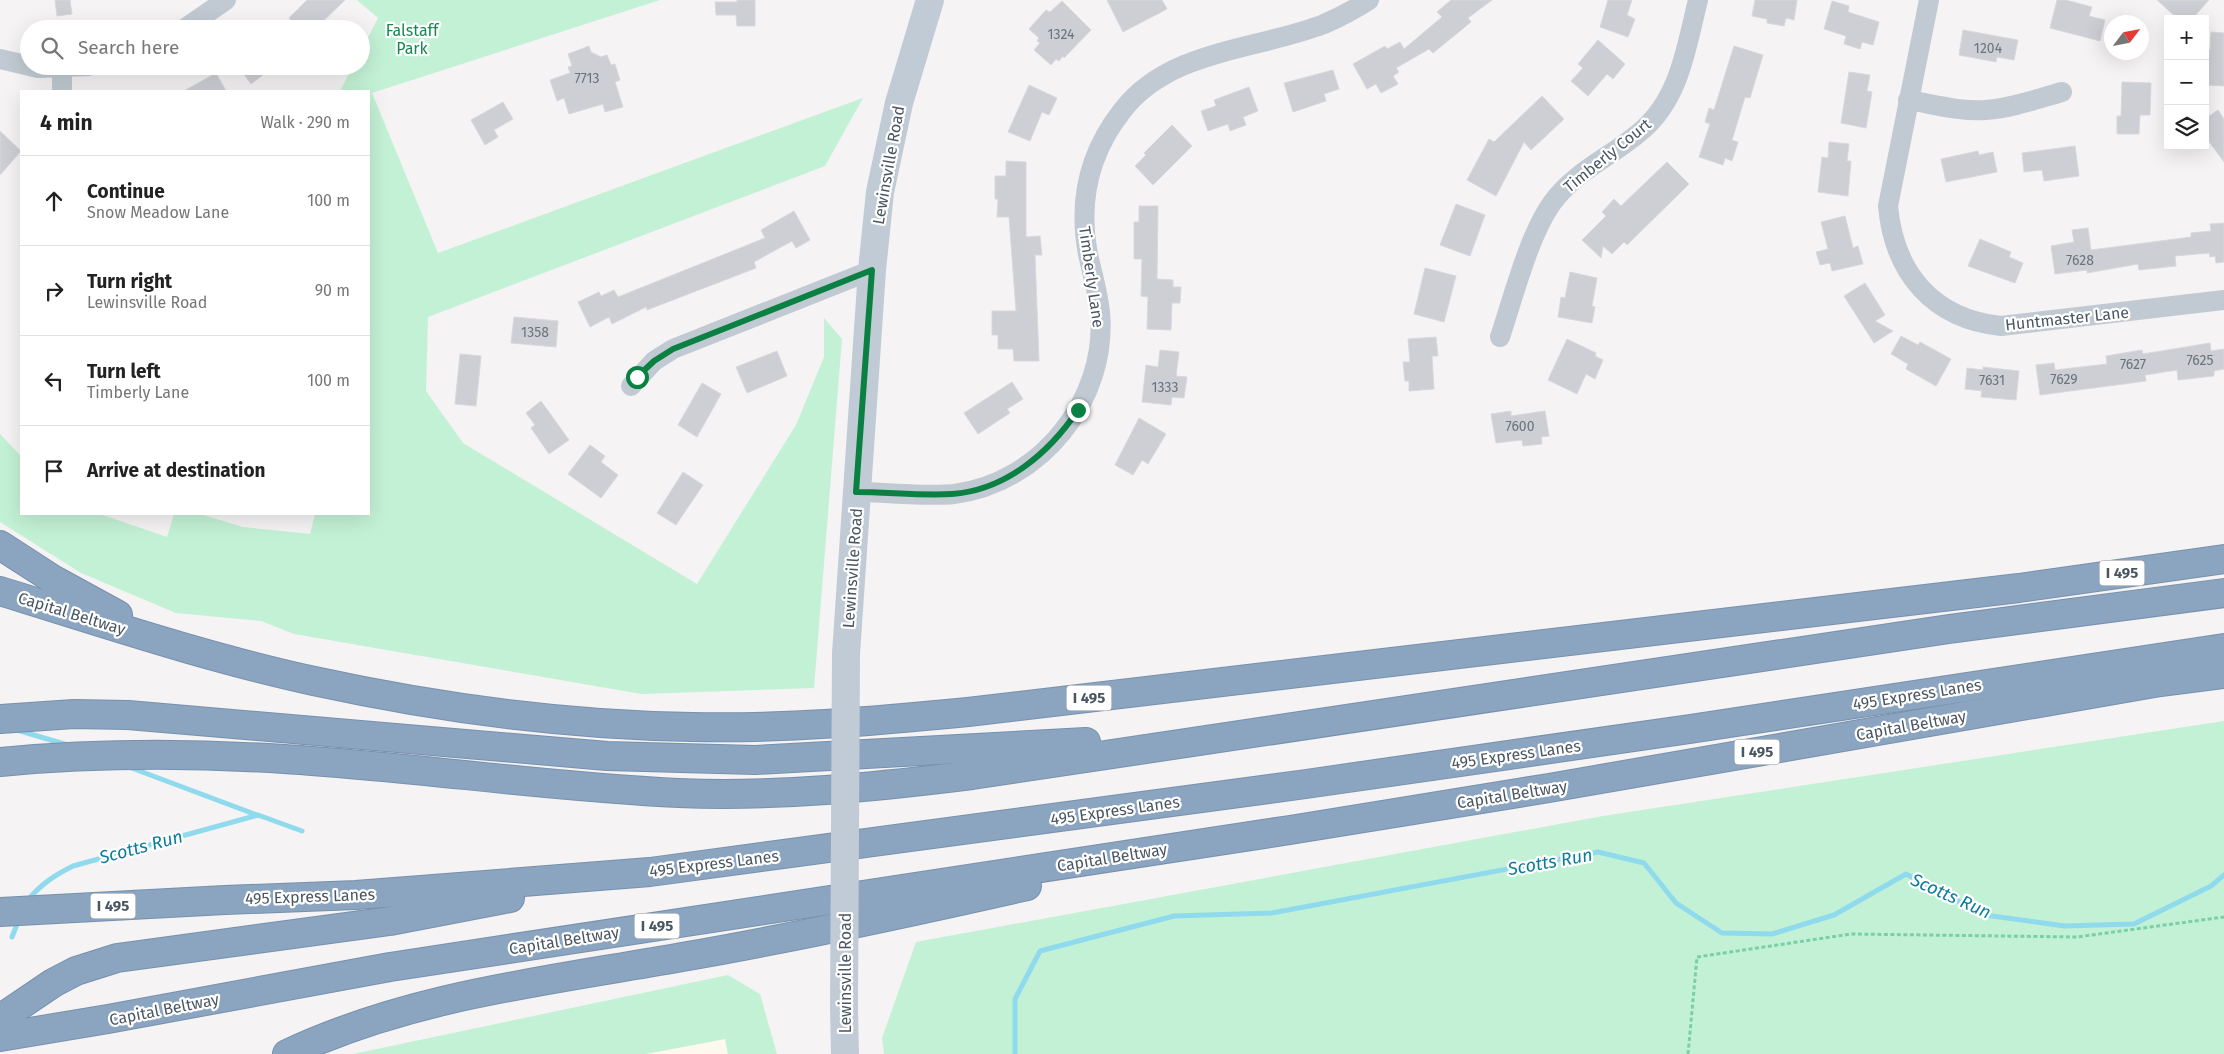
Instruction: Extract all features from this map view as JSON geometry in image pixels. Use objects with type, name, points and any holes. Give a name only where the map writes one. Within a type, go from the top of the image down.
[{"type":"highway","points":[[0,545],[54,580],[162,640]]},
{"type":"highway","name":"Capital Beltway","points":[[0,591],[223,659],[314,681],[408,700],[506,714],[598,723],[692,727],[784,726],[878,721],[968,712],[2019,588],[2224,559]]},
{"type":"highway","points":[[0,762],[101,756],[223,756],[284,759],[609,789],[746,794],[896,785],[2086,610],[2224,593]]},
{"type":"highway","name":"495 Express Lanes","points":[[0,912],[356,895],[650,872],[1306,784],[2224,648]]},
{"type":"highway","name":"Capital Beltway","points":[[13,1035],[390,967],[1290,830],[1549,788],[2160,682],[2224,674]]},
{"type":"highway","points":[[0,719],[74,714],[128,715],[607,756],[745,760],[1265,731]]},
{"type":"highway","points":[[286,1054],[375,1018],[451,998],[816,932],[1290,830]]},
{"type":"highway","points":[[0,1019],[53,983],[76,971],[117,958],[390,920],[650,872]]},
{"type":"main road","name":"Lewinsville Road","points":[[845,1054],[846,654],[872,270],[886,153],[930,0]]},
{"type":"street","points":[[197,20],[226,0]]},
{"type":"street","name":"Timberly Lane","points":[[856,492],[953,494],[1002,480],[1024,468],[1046,451],[1064,431],[1078,410],[1090,386],[1096,363],[1100,339],[1100,312],[1084,232],[1084,206],[1087,181],[1095,155],[1107,131],[1124,108],[1142,90],[1185,65],[1322,24],[1350,12],[1369,0]]},
{"type":"street","name":"Timberly Court","points":[[1500,337],[1538,226],[1551,204],[1566,186],[1585,170],[1640,132],[1658,114],[1672,93],[1681,70],[1698,0]]},
{"type":"street","name":"Huntmaster Lane","points":[[1929,0],[1890,187],[1888,206],[1890,230],[1896,249],[1906,269],[1923,291],[1940,305],[1960,316],[1984,324],[2001,326],[2224,300]]},
{"type":"street","points":[[0,59],[20,64]]},
{"type":"street","points":[[62,75],[62,90]]},
{"type":"street","points":[[1908,100],[1960,110],[1985,110],[2010,106],[2062,92]]},
{"type":"street","points":[[630,386],[654,361],[673,349],[872,270]]},
{"type":"path","points":[[1688,1054],[1697,957],[1851,934],[2077,937],[2224,918]]},
{"type":"shaded area","points":[[725,1039],[728,1054],[646,1054]]},
{"type":"green space","name":"Falstaff Park","points":[[357,0],[660,0],[372,93],[438,253],[863,98],[825,166],[428,317],[426,391],[463,443],[697,584],[796,425],[824,357],[824,318],[842,339],[814,688],[642,694],[294,634],[261,621],[176,613],[81,573],[0,522],[0,434],[20,455],[20,515],[103,515],[167,537],[174,515],[203,515],[243,527],[310,534],[315,515],[370,515],[370,90],[341,90],[348,75],[370,75],[370,34],[378,18]]},
{"type":"green space","points":[[2224,721],[2224,1054],[884,1054],[882,1038],[916,942],[1603,816]]},
{"type":"green space","points":[[728,975],[760,994],[777,1054],[728,1054],[725,1039],[646,1054],[353,1054]]},
{"type":"building","points":[[55,0],[70,0],[72,14],[57,16]]},
{"type":"building","points":[[307,0],[345,0],[324,20],[291,20],[289,18]]},
{"type":"building","points":[[737,0],[755,0],[755,26],[737,26],[736,15],[716,15],[715,2],[737,2]]},
{"type":"building","points":[[1107,0],[1162,0],[1167,9],[1123,32]]},
{"type":"building","points":[[1451,0],[1492,0],[1468,18],[1471,22],[1433,53],[1429,49],[1396,68],[1399,72],[1393,76],[1398,84],[1381,93],[1376,84],[1367,89],[1353,64],[1385,46],[1387,49],[1400,42],[1404,49],[1442,17],[1437,12]]},
{"type":"building","points":[[1608,0],[1632,0],[1627,15],[1635,19],[1628,37],[1600,27]]},
{"type":"building","points":[[1755,0],[1797,0],[1794,20],[1786,18],[1784,26],[1767,23],[1767,19],[1752,16]]},
{"type":"building","points":[[2057,0],[2066,0],[2092,7],[2089,16],[2104,20],[2100,41],[2050,28]]},
{"type":"building","points":[[2157,0],[2209,0],[2196,15],[2174,15]]},
{"type":"building","points":[[1062,1],[1091,30],[1064,58],[1063,56],[1059,61],[1056,59],[1051,65],[1034,50],[1040,43],[1037,41],[1039,38],[1029,29],[1046,10],[1050,12]]},
{"type":"building","points":[[1832,1],[1849,6],[1848,12],[1879,22],[1873,45],[1862,42],[1860,49],[1844,44],[1846,36],[1824,29]]},
{"type":"building","points":[[1963,30],[2018,40],[2014,60],[1997,57],[1996,62],[1959,55]]},
{"type":"building","points":[[2211,32],[2224,33],[2224,86],[2209,85]]},
{"type":"building","points":[[1598,40],[1625,64],[1613,79],[1607,74],[1588,96],[1571,81],[1583,68],[1578,64]]},
{"type":"building","points":[[589,46],[591,52],[601,57],[607,55],[611,65],[615,64],[620,80],[615,82],[623,107],[605,112],[603,104],[569,114],[564,98],[557,101],[550,80],[570,73],[568,67],[572,66],[568,54]]},
{"type":"building","points":[[1734,46],[1763,55],[1750,98],[1745,97],[1732,140],[1738,142],[1732,161],[1725,158],[1723,165],[1699,157],[1710,124],[1705,122],[1709,108],[1714,110]]},
{"type":"building","points":[[1333,70],[1339,89],[1324,94],[1326,101],[1293,112],[1284,83]]},
{"type":"building","points":[[1849,72],[1870,75],[1867,91],[1872,92],[1866,128],[1841,123]]},
{"type":"building","points":[[212,75],[217,75],[225,90],[186,90]]},
{"type":"building","points":[[244,75],[263,75],[251,84]]},
{"type":"building","points":[[2122,82],[2151,83],[2150,115],[2140,115],[2139,134],[2117,134],[2117,116],[2121,116]]},
{"type":"building","points":[[1029,85],[1057,98],[1049,115],[1042,112],[1030,141],[1008,132]]},
{"type":"building","points":[[1249,87],[1258,111],[1243,117],[1246,125],[1230,131],[1228,124],[1208,131],[1201,111],[1216,106],[1214,100]]},
{"type":"building","points":[[1542,96],[1564,119],[1531,150],[1524,142],[1496,196],[1467,180],[1489,139],[1494,142]]},
{"type":"building","points":[[503,102],[513,119],[494,130],[498,137],[485,145],[471,120]]},
{"type":"building","points":[[2218,110],[2224,119],[2224,162],[2209,141],[2209,116]]},
{"type":"building","points":[[1172,125],[1192,146],[1153,185],[1135,166],[1146,155],[1144,153]]},
{"type":"building","points":[[0,131],[20,152],[0,175]]},
{"type":"building","points":[[1829,142],[1849,144],[1847,161],[1851,161],[1848,196],[1818,192],[1822,157],[1828,158]]},
{"type":"building","points":[[2075,146],[2079,176],[2044,181],[2042,170],[2024,172],[2022,153]]},
{"type":"building","points":[[1978,151],[1979,155],[1993,152],[1997,172],[1946,182],[1941,159]]},
{"type":"building","points":[[1006,161],[1026,162],[1026,237],[1040,236],[1042,255],[1035,255],[1039,361],[1014,361],[1013,349],[998,349],[998,335],[992,335],[992,311],[1016,311],[1009,217],[997,217],[998,199],[995,199],[995,176],[1006,176]]},
{"type":"building","points":[[1667,162],[1689,184],[1627,245],[1624,242],[1612,254],[1603,246],[1601,258],[1582,240],[1606,216],[1602,212],[1614,199],[1621,206]]},
{"type":"building","points":[[1456,204],[1485,215],[1470,256],[1440,245]]},
{"type":"building","points":[[1139,206],[1158,206],[1157,279],[1173,280],[1173,287],[1181,287],[1180,303],[1172,303],[1171,330],[1147,329],[1148,297],[1141,296],[1142,259],[1134,259],[1134,222],[1139,222]]},
{"type":"building","points":[[794,211],[810,240],[796,248],[792,241],[754,262],[756,268],[647,310],[646,307],[612,324],[609,317],[590,327],[578,302],[599,292],[601,296],[614,290],[618,297],[765,238],[761,230]]},
{"type":"building","points":[[1845,216],[1853,248],[1858,246],[1863,264],[1832,271],[1830,263],[1820,265],[1816,252],[1828,249],[1821,222]]},
{"type":"building","points":[[2224,223],[2224,262],[2216,263],[2215,256],[2210,257],[2209,253],[2175,256],[2176,266],[2139,270],[2138,264],[2087,273],[2087,270],[2055,274],[2051,246],[2074,242],[2072,230],[2088,228],[2091,250],[2191,237],[2191,233],[2211,231],[2210,224]]},
{"type":"building","points":[[1980,239],[2011,252],[2009,257],[2023,263],[2015,283],[1968,266]]},
{"type":"building","points":[[1425,268],[1456,276],[1444,322],[1414,314]]},
{"type":"building","points":[[1570,272],[1597,278],[1592,306],[1595,307],[1592,323],[1558,317],[1561,297],[1565,298]]},
{"type":"building","points":[[1865,283],[1885,315],[1875,321],[1893,331],[1874,343],[1844,296]]},
{"type":"building","points":[[514,317],[558,321],[556,347],[511,343]]},
{"type":"building","points":[[1901,336],[1918,345],[1920,342],[1951,359],[1936,386],[1906,369],[1908,364],[1891,354]]},
{"type":"building","points":[[1436,337],[1438,356],[1432,356],[1434,389],[1409,391],[1409,381],[1405,381],[1403,362],[1410,362],[1408,339]]},
{"type":"building","points":[[1567,339],[1596,353],[1595,356],[1603,360],[1595,379],[1586,374],[1577,394],[1548,380]]},
{"type":"building","points":[[2210,343],[2211,351],[2224,349],[2224,369],[2214,371],[2214,376],[2178,380],[2177,370],[2145,375],[2146,381],[2040,395],[2036,365],[2054,363],[2055,370],[2107,364],[2106,356],[2142,350],[2143,354]]},
{"type":"building","points":[[1160,350],[1179,352],[1176,376],[1187,377],[1184,398],[1172,397],[1171,405],[1142,402],[1146,365],[1158,367]]},
{"type":"building","points":[[777,351],[787,376],[747,393],[736,367]]},
{"type":"building","points":[[460,354],[481,356],[476,406],[455,404]]},
{"type":"building","points":[[1983,367],[2019,371],[2016,400],[1981,397],[1982,391],[1965,389],[1967,368],[1983,370]]},
{"type":"building","points":[[1012,382],[1023,399],[1007,409],[1010,413],[978,434],[964,413]]},
{"type":"building","points":[[702,383],[721,394],[697,437],[678,425]]},
{"type":"building","points":[[541,401],[569,440],[549,454],[531,428],[535,425],[526,413]]},
{"type":"building","points":[[1511,411],[1511,416],[1545,411],[1549,436],[1541,437],[1542,444],[1523,446],[1522,440],[1496,443],[1491,414]]},
{"type":"building","points":[[1139,418],[1166,434],[1148,464],[1142,460],[1133,475],[1115,465]]},
{"type":"building","points":[[590,445],[605,456],[601,462],[618,475],[601,498],[568,474]]},
{"type":"building","points":[[683,472],[703,485],[676,525],[657,513]]},
{"type":"waterway","points":[[17,730],[71,746]]},
{"type":"waterway","points":[[129,767],[257,815]]},
{"type":"waterway","name":"Scotts Run","points":[[28,900],[49,880],[73,866],[258,815],[302,831]]},
{"type":"waterway","name":"Scotts Run","points":[[1015,1054],[1015,999],[1040,951],[1174,916],[1272,913],[1598,852],[1644,863],[1676,903],[1722,933],[1772,934],[1834,915],[1906,874],[1985,915],[2065,926],[2134,924],[2211,886],[2224,875]]},
{"type":"waterway","name":"Scotts Run","points":[[12,937],[19,919]]},
{"type":"route","points":[[637,377],[654,361],[673,349],[872,270],[856,492],[953,494],[978,489],[1002,480],[1024,468],[1046,451],[1064,431],[1078,410]]}]
